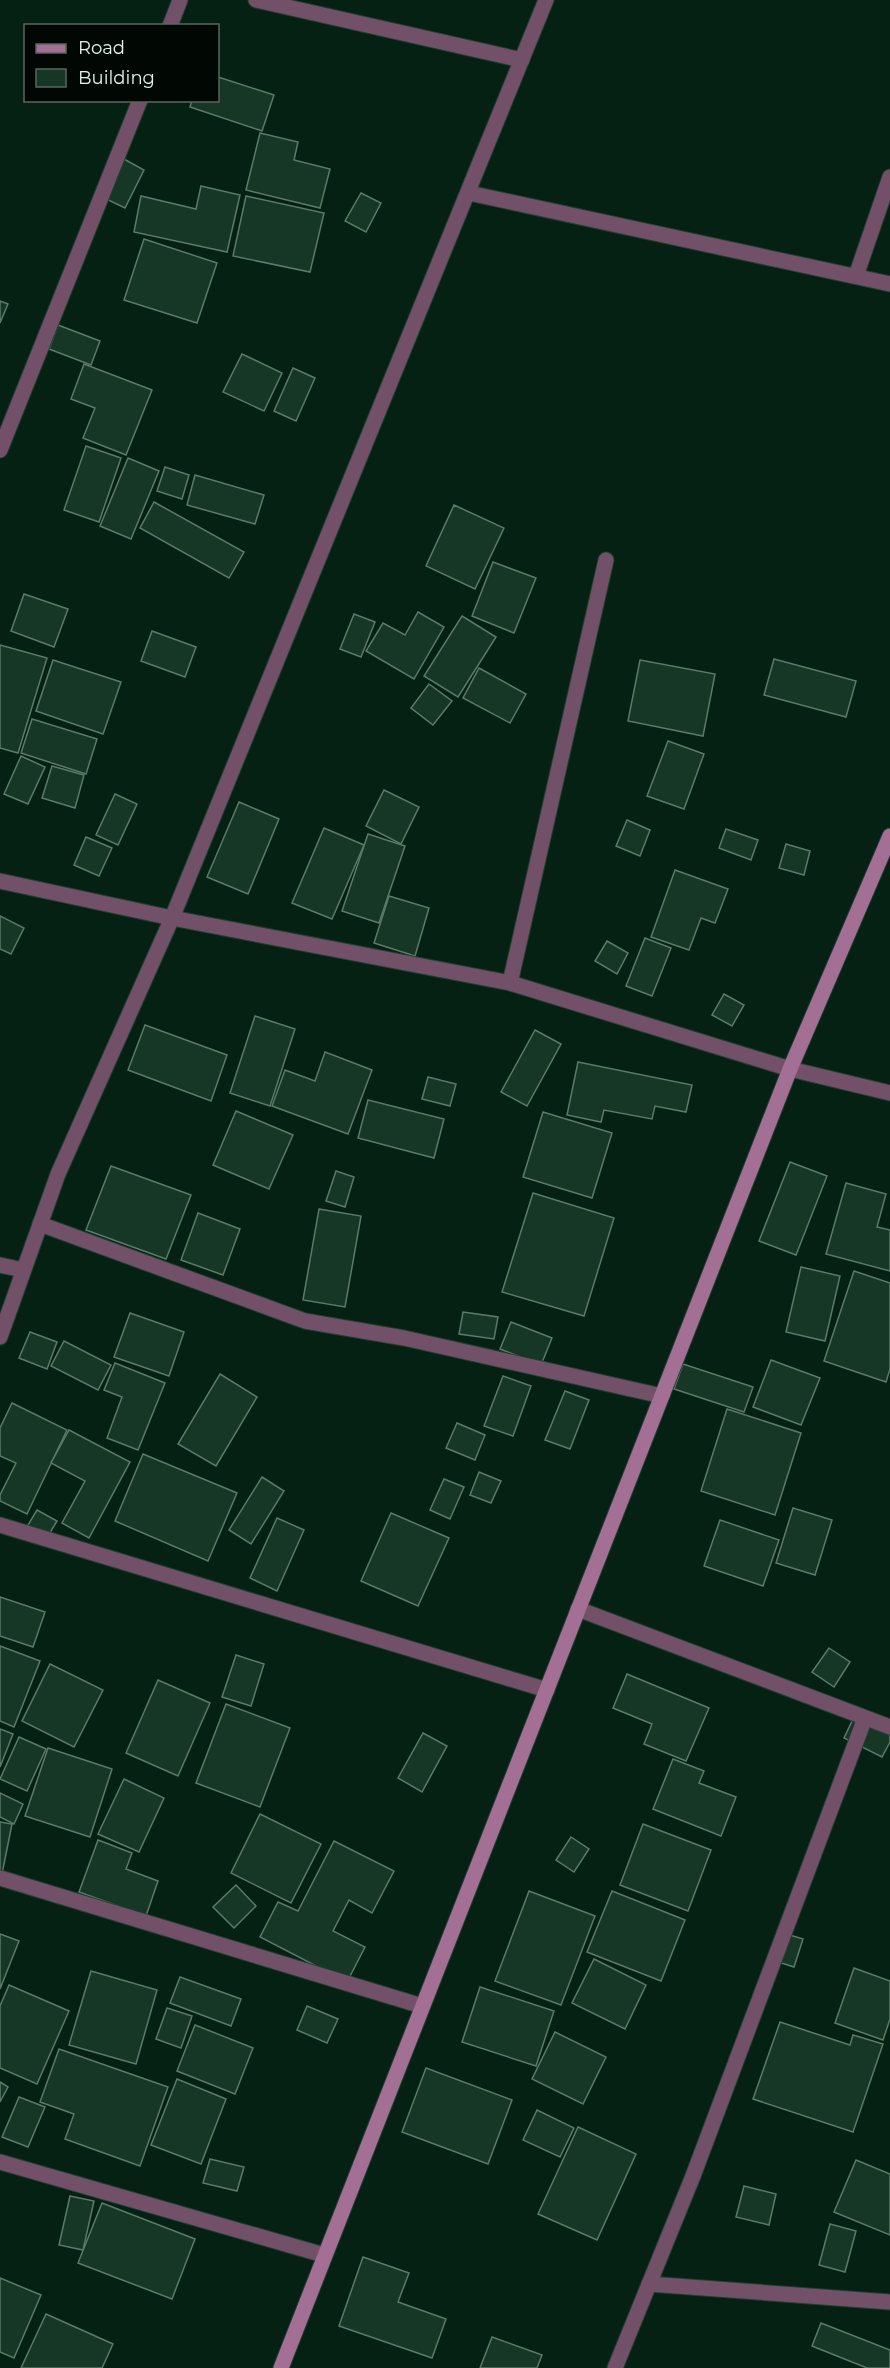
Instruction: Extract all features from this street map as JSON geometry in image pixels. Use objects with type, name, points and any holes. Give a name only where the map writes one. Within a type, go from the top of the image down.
[{"type":"street","points":[[171,24],[180,0]]},
{"type":"street","points":[[256,0],[522,60]]},
{"type":"street","points":[[0,1337],[58,1174],[172,918],[546,0]]},
{"type":"street","points":[[0,450],[139,102]]},
{"type":"street","points":[[856,276],[890,177]]},
{"type":"street","points":[[469,193],[890,284]]},
{"type":"street","points":[[510,983],[606,560]]},
{"type":"street","points":[[281,2368],[790,1069],[890,836]]},
{"type":"street","points":[[0,881],[172,918],[510,983],[790,1069],[890,1094]]},
{"type":"street","points":[[40,1224],[305,1321],[404,1338],[662,1396]]},
{"type":"street","points":[[0,1265],[23,1270]]},
{"type":"street","points":[[0,1525],[547,1690]]},
{"type":"street","points":[[578,1609],[865,1719],[890,1726]]},
{"type":"street","points":[[615,2368],[693,2176],[865,1719]]},
{"type":"street","points":[[0,1878],[423,2006]]},
{"type":"street","points":[[0,2163],[324,2255]]},
{"type":"street","points":[[649,2284],[890,2302]]},
{"type":"building","points":[[219,77],[274,95],[262,131],[190,107],[191,102],[219,102]]},
{"type":"building","points":[[260,133],[298,142],[294,160],[330,169],[320,208],[246,190]]},
{"type":"building","points":[[124,159],[144,170],[125,208],[104,198]]},
{"type":"building","points":[[201,186],[240,195],[227,252],[134,232],[141,196],[196,209]]},
{"type":"building","points":[[361,193],[381,203],[366,232],[345,221]]},
{"type":"building","points":[[246,196],[324,213],[310,272],[233,256]]},
{"type":"building","points":[[144,239],[217,263],[197,323],[124,300]]},
{"type":"building","points":[[0,301],[8,304],[0,323]]},
{"type":"building","points":[[58,325],[100,341],[91,365],[49,349]]},
{"type":"building","points":[[242,354],[282,373],[264,411],[223,392]]},
{"type":"building","points":[[84,364],[152,390],[126,455],[83,438],[95,408],[71,399]]},
{"type":"building","points":[[293,368],[315,378],[296,421],[274,411]]},
{"type":"building","points":[[86,446],[121,458],[99,522],[64,510]]},
{"type":"building","points":[[128,458],[159,471],[131,539],[100,526]]},
{"type":"building","points":[[165,467],[189,475],[182,499],[157,491]]},
{"type":"building","points":[[195,475],[264,495],[255,524],[187,505]]},
{"type":"building","points":[[154,502],[244,552],[229,578],[140,528]]},
{"type":"building","points":[[454,505],[504,528],[475,589],[426,566]]},
{"type":"building","points":[[493,562],[536,578],[514,633],[472,616]]},
{"type":"building","points":[[24,594],[68,609],[54,647],[11,631]]},
{"type":"building","points":[[418,612],[444,627],[414,679],[366,651],[383,623],[405,635]]},
{"type":"building","points":[[354,614],[375,622],[361,657],[340,649]]},
{"type":"building","points":[[462,616],[496,637],[458,697],[424,676]]},
{"type":"building","points":[[152,631],[196,647],[185,677],[141,661]]},
{"type":"building","points":[[0,645],[47,658],[18,753],[0,748]]},
{"type":"building","points":[[774,659],[856,681],[846,717],[764,695]]},
{"type":"building","points":[[53,660],[121,682],[103,734],[36,711]]},
{"type":"building","points":[[640,660],[715,674],[703,736],[628,721]]},
{"type":"building","points":[[479,668],[526,694],[510,723],[463,698]]},
{"type":"building","points":[[429,684],[452,701],[433,725],[411,708]]},
{"type":"building","points":[[32,719],[97,739],[86,774],[21,753]]},
{"type":"building","points":[[668,741],[704,754],[684,809],[647,796]]},
{"type":"building","points":[[21,756],[45,767],[28,804],[4,794]]},
{"type":"building","points":[[52,766],[84,775],[75,808],[42,798]]},
{"type":"building","points":[[384,790],[419,807],[401,844],[366,826]]},
{"type":"building","points":[[115,794],[137,804],[118,845],[96,835]]},
{"type":"building","points":[[239,802],[279,819],[248,894],[207,877]]},
{"type":"building","points":[[627,820],[650,830],[640,856],[616,846]]},
{"type":"building","points":[[324,828],[364,845],[332,919],[292,903]]},
{"type":"building","points":[[726,829],[758,840],[751,860],[719,848]]},
{"type":"building","points":[[368,834],[405,846],[379,923],[342,911]]},
{"type":"building","points":[[86,837],[112,848],[99,876],[74,865]]},
{"type":"building","points":[[786,844],[810,851],[804,875],[779,868]]},
{"type":"building","points":[[675,870],[728,889],[715,923],[701,918],[689,950],[651,937]]},
{"type":"building","points":[[389,896],[429,908],[415,956],[374,943]]},
{"type":"building","points":[[0,916],[24,928],[11,954],[0,949]]},
{"type":"building","points":[[645,938],[671,948],[652,996],[626,986]]},
{"type":"building","points":[[607,941],[628,953],[617,974],[595,961]]},
{"type":"building","points":[[724,994],[744,1005],[732,1026],[712,1015]]},
{"type":"building","points":[[255,1016],[295,1029],[270,1106],[230,1093]]},
{"type":"building","points":[[145,1025],[227,1055],[211,1101],[128,1070]]},
{"type":"building","points":[[535,1030],[561,1044],[527,1106],[501,1092]]},
{"type":"building","points":[[325,1052],[372,1070],[348,1134],[272,1106],[285,1070],[315,1081]]},
{"type":"building","points":[[578,1062],[692,1085],[686,1112],[655,1106],[652,1119],[604,1110],[601,1122],[567,1115]]},
{"type":"building","points":[[428,1077],[456,1084],[450,1106],[422,1099]]},
{"type":"building","points":[[368,1100],[444,1119],[434,1158],[358,1138]]},
{"type":"building","points":[[236,1111],[293,1135],[269,1189],[213,1165]]},
{"type":"building","points":[[543,1112],[612,1133],[592,1198],[523,1177]]},
{"type":"building","points":[[790,1162],[827,1176],[796,1255],[759,1241]]},
{"type":"building","points":[[111,1166],[191,1195],[166,1259],[86,1230]]},
{"type":"building","points":[[336,1171],[354,1177],[345,1207],[326,1201]]},
{"type":"building","points":[[846,1183],[886,1194],[877,1227],[890,1230],[890,1271],[826,1254]]},
{"type":"building","points":[[533,1193],[614,1218],[584,1316],[502,1292]]},
{"type":"building","points":[[319,1209],[361,1216],[345,1307],[303,1300]]},
{"type":"building","points":[[198,1213],[240,1229],[223,1275],[181,1260]]},
{"type":"building","points":[[801,1267],[840,1276],[825,1341],[786,1332]]},
{"type":"building","points":[[854,1271],[890,1283],[890,1369],[886,1382],[824,1361]]},
{"type":"building","points":[[463,1312],[498,1317],[494,1339],[459,1334]]},
{"type":"building","points":[[130,1313],[184,1332],[169,1376],[114,1357]]},
{"type":"building","points":[[511,1322],[552,1338],[541,1365],[500,1349]]},
{"type":"building","points":[[30,1332],[57,1342],[47,1369],[19,1358]]},
{"type":"building","points":[[64,1341],[111,1365],[98,1390],[51,1366]]},
{"type":"building","points":[[771,1360],[820,1378],[801,1425],[753,1407]]},
{"type":"building","points":[[115,1363],[165,1383],[138,1450],[107,1438],[122,1397],[104,1390]]},
{"type":"building","points":[[683,1364],[753,1387],[744,1412],[674,1389]]},
{"type":"building","points":[[220,1374],[257,1397],[216,1466],[178,1444]]},
{"type":"building","points":[[503,1376],[531,1386],[513,1436],[484,1426]]},
{"type":"building","points":[[565,1391],[589,1400],[570,1449],[545,1440]]},
{"type":"building","points":[[12,1403],[67,1430],[27,1514],[0,1501],[0,1495],[16,1463],[0,1456],[0,1428]]},
{"type":"building","points":[[727,1409],[801,1433],[775,1515],[701,1491]]},
{"type":"building","points":[[457,1423],[485,1435],[475,1460],[446,1448]]},
{"type":"building","points":[[69,1430],[130,1462],[89,1538],[62,1523],[85,1481],[51,1463]]},
{"type":"building","points":[[143,1454],[237,1493],[208,1561],[115,1521]]},
{"type":"building","points":[[479,1472],[501,1481],[491,1503],[470,1495]]},
{"type":"building","points":[[262,1477],[284,1491],[251,1544],[229,1530]]},
{"type":"building","points":[[444,1479],[464,1487],[450,1519],[430,1510]]},
{"type":"building","points":[[793,1508],[832,1520],[815,1575],[776,1563]]},
{"type":"building","points":[[37,1510],[57,1521],[45,1541],[25,1530]]},
{"type":"building","points":[[391,1513],[449,1538],[418,1606],[361,1581]]},
{"type":"building","points":[[277,1518],[304,1530],[277,1591],[250,1578]]},
{"type":"building","points":[[720,1520],[779,1540],[763,1586],[704,1566]]},
{"type":"building","points":[[0,1597],[45,1612],[33,1647],[0,1636]]},
{"type":"building","points":[[0,1646],[40,1661],[14,1727],[0,1721]]},
{"type":"building","points":[[829,1648],[850,1662],[834,1687],[812,1672]]},
{"type":"building","points":[[236,1655],[264,1664],[251,1706],[222,1697]]},
{"type":"building","points":[[50,1664],[103,1690],[74,1747],[22,1721]]},
{"type":"building","points":[[627,1674],[709,1708],[686,1761],[644,1744],[652,1724],[613,1708]]},
{"type":"building","points":[[158,1680],[210,1703],[178,1776],[126,1753]]},
{"type":"building","points":[[226,1704],[290,1728],[260,1807],[196,1783]]},
{"type":"building","points":[[854,1717],[890,1735],[890,1742],[882,1757],[844,1738]]},
{"type":"building","points":[[0,1729],[13,1734],[0,1767]]},
{"type":"building","points":[[423,1733],[447,1746],[422,1792],[398,1778]]},
{"type":"building","points":[[19,1737],[46,1749],[27,1791],[0,1779]]},
{"type":"building","points":[[48,1748],[112,1769],[90,1837],[25,1816]]},
{"type":"building","points":[[673,1759],[704,1771],[699,1783],[736,1797],[721,1836],[653,1809]]},
{"type":"building","points":[[124,1779],[164,1798],[139,1852],[98,1834]]},
{"type":"building","points":[[0,1793],[23,1804],[14,1824],[0,1817]]},
{"type":"building","points":[[260,1814],[321,1844],[291,1903],[231,1873]]},
{"type":"building","points":[[0,1822],[12,1824],[1,1879],[0,1879]]},
{"type":"building","points":[[643,1824],[711,1850],[688,1911],[620,1885]]},
{"type":"building","points":[[571,1837],[589,1849],[574,1872],[556,1860]]},
{"type":"building","points":[[98,1840],[132,1853],[126,1869],[158,1881],[146,1916],[79,1892]]},
{"type":"building","points":[[334,1841],[394,1871],[372,1913],[349,1900],[333,1931],[365,1947],[347,1982],[260,1937],[278,1902],[298,1911]]},
{"type":"building","points":[[236,1885],[256,1906],[234,1928],[213,1907]]},
{"type":"building","points":[[529,1891],[595,1916],[561,2005],[495,1981]]},
{"type":"building","points":[[612,1891],[685,1920],[661,1981],[587,1952]]},
{"type":"building","points":[[780,1932],[803,1939],[794,1967],[772,1960]]},
{"type":"building","points":[[0,1934],[19,1941],[0,1989]]},
{"type":"building","points":[[594,1959],[646,1985],[625,2029],[572,2003]]},
{"type":"building","points":[[854,1968],[890,1981],[890,2019],[883,2040],[835,2023]]},
{"type":"building","points":[[91,1971],[157,1990],[136,2064],[69,2045]]},
{"type":"building","points":[[180,1977],[241,1999],[231,2026],[170,2003]]},
{"type":"building","points":[[9,1985],[69,2011],[37,2084],[0,2068],[0,2006]]},
{"type":"building","points":[[480,1987],[554,2011],[536,2066],[462,2042]]},
{"type":"building","points":[[307,2006],[338,2019],[327,2043],[297,2030]]},
{"type":"building","points":[[167,2008],[192,2016],[181,2048],[156,2039]]},
{"type":"building","points":[[780,2022],[850,2045],[853,2035],[883,2044],[853,2132],[753,2099]]},
{"type":"building","points":[[195,2025],[253,2048],[235,2094],[177,2071]]},
{"type":"building","points":[[555,2032],[606,2057],[583,2104],[532,2079]]},
{"type":"building","points":[[59,2049],[168,2087],[140,2166],[65,2139],[74,2114],[40,2102]]},
{"type":"building","points":[[426,2068],[512,2100],[488,2164],[402,2132]]},
{"type":"building","points":[[177,2079],[226,2099],[201,2164],[151,2145]]},
{"type":"building","points":[[0,2082],[8,2087],[0,2102]]},
{"type":"building","points":[[19,2097],[45,2107],[28,2147],[2,2137]]},
{"type":"building","points":[[537,2110],[574,2128],[560,2157],[523,2140]]},
{"type":"building","points":[[578,2127],[636,2154],[597,2240],[538,2214]]},
{"type":"building","points":[[210,2159],[244,2167],[237,2191],[203,2183]]},
{"type":"building","points":[[856,2160],[890,2174],[890,2235],[834,2212]]},
{"type":"building","points":[[744,2186],[776,2194],[769,2225],[736,2217]]},
{"type":"building","points":[[70,2196],[94,2201],[83,2250],[59,2245]]},
{"type":"building","points":[[102,2203],[195,2239],[172,2299],[78,2263]]},
{"type":"building","points":[[830,2224],[856,2231],[845,2272],[819,2265]]},
{"type":"building","points":[[363,2257],[409,2273],[398,2302],[446,2319],[432,2358],[339,2326]]},
{"type":"building","points":[[0,2278],[41,2295],[14,2358],[0,2352]]},
{"type":"building","points":[[46,2314],[113,2344],[102,2368],[21,2368]]},
{"type":"building","points":[[821,2323],[890,2350],[890,2368],[867,2368],[812,2346]]},
{"type":"building","points":[[492,2337],[542,2355],[537,2368],[480,2368]]}]
